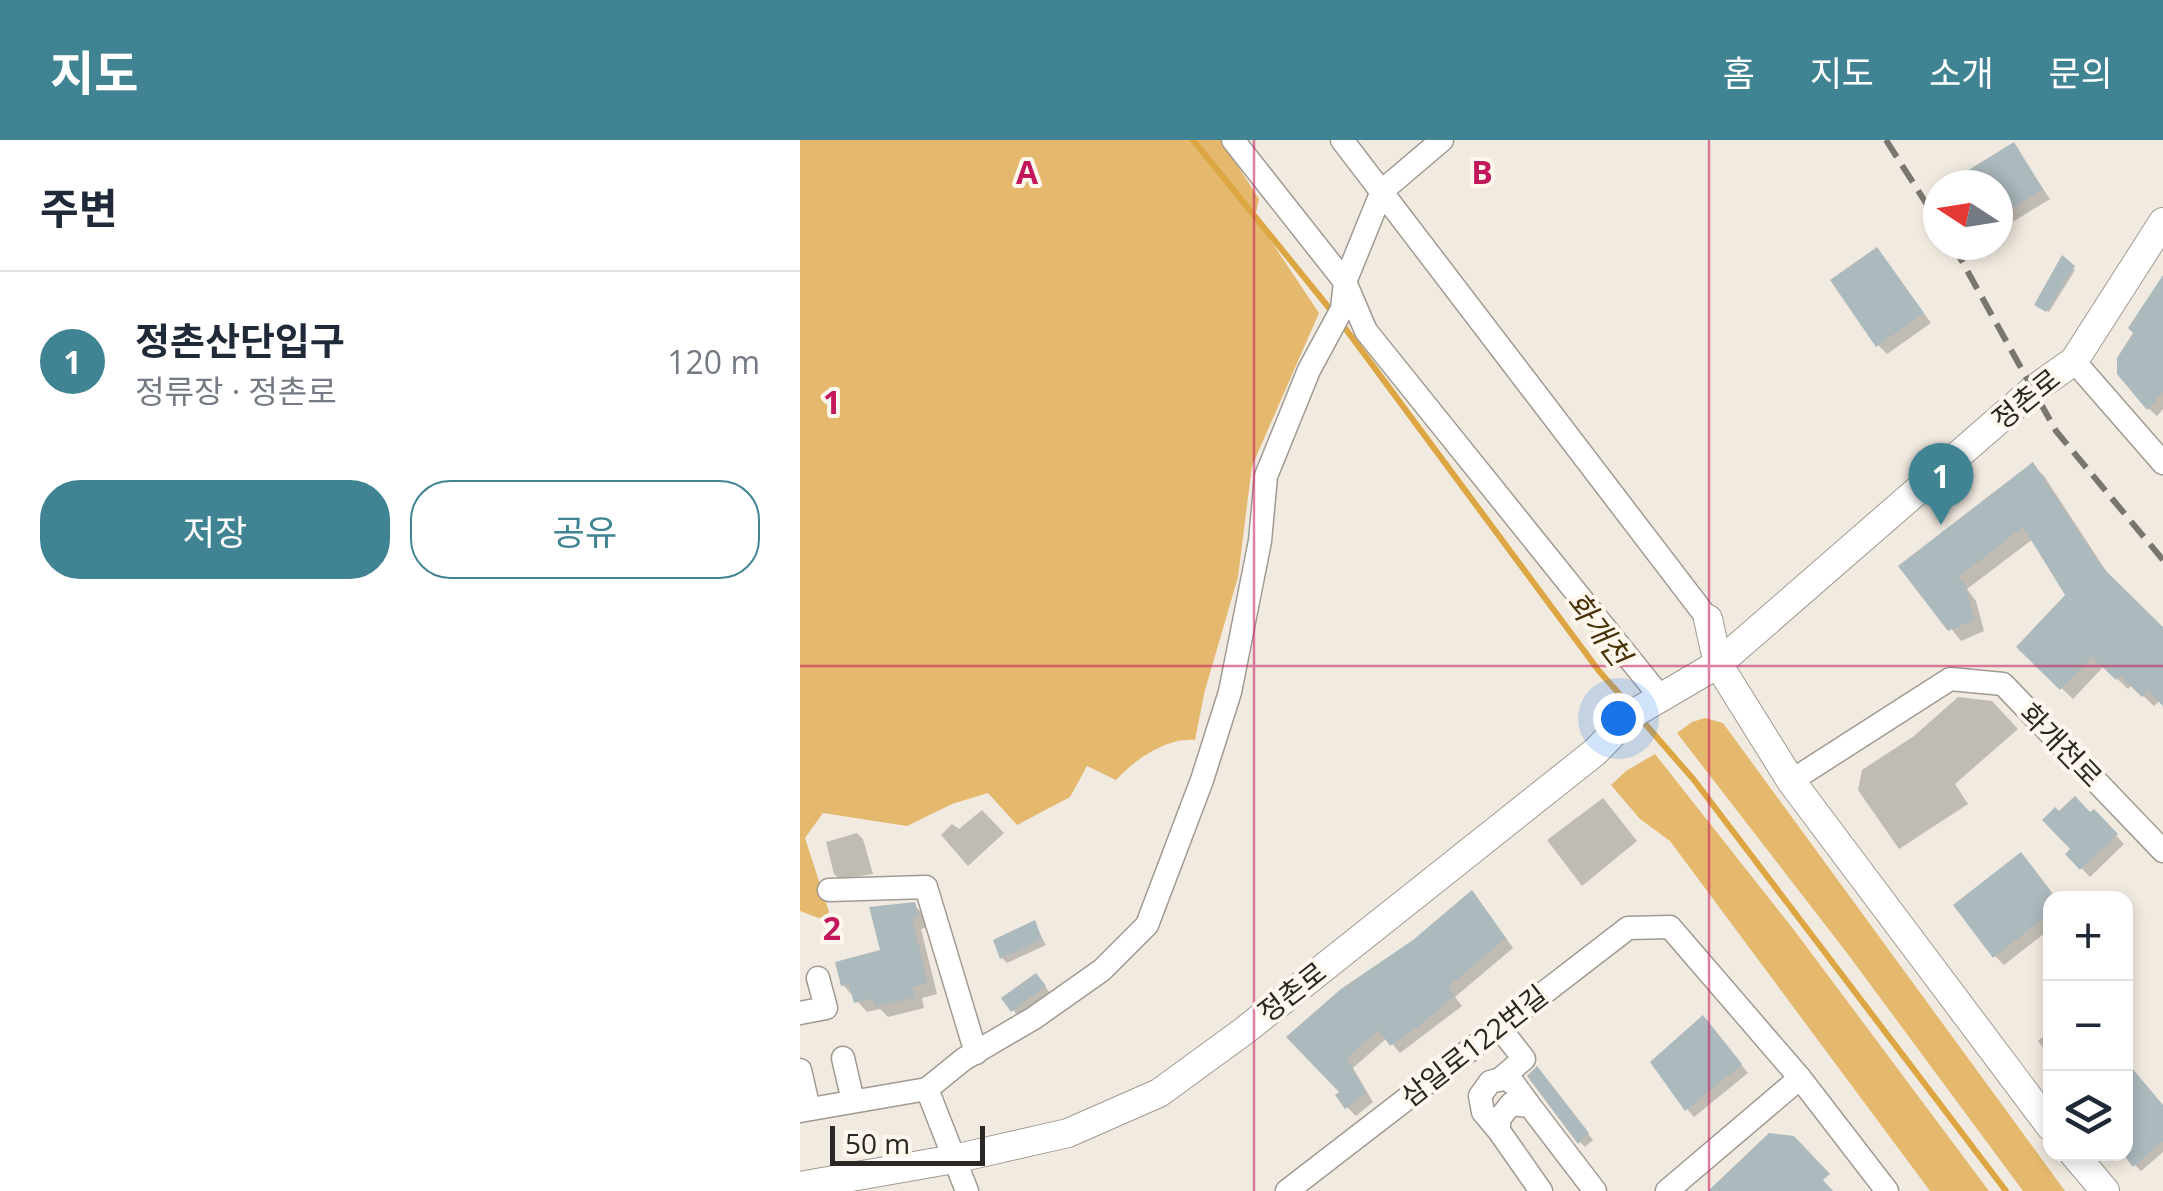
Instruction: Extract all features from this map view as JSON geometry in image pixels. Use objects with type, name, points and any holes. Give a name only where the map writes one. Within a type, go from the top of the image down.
[{"type":"main road","name":"정촌로","points":[[800,1186],[954,1159],[1068,1133],[1159,1093],[1244,1031],[1596,752],[1647,706],[1718,664],[2034,390],[2074,360],[2163,222]]},
{"type":"main road","points":[[1708,620],[1718,664],[1790,780],[2043,1117]]},
{"type":"main road","points":[[2080,1161],[2105,1191]]},
{"type":"street","points":[[1233,140],[1346,282],[1366,331],[1647,706]]},
{"type":"street","points":[[1342,140],[1708,620]]},
{"type":"street","points":[[800,1070],[804,1110],[928,1089],[1102,970],[1147,924],[1202,780],[1230,692],[1260,542],[1266,476],[1309,370],[1342,308],[1346,282],[1382,191],[1442,140]]},
{"type":"street","points":[[2074,360],[2163,463]]},
{"type":"street","name":"화개천로","points":[[1790,780],[1950,679],[2003,684],[2163,851]]},
{"type":"street","points":[[829,890],[926,886],[976,1053]]},
{"type":"street","name":"삼일로122번길","points":[[1286,1191],[1628,928],[1670,928],[1800,1078]]},
{"type":"street","points":[[800,1012],[826,1008],[818,978]]},
{"type":"street","points":[[1499,1027],[1524,1059],[1500,1080]]},
{"type":"street","points":[[842,1058],[852,1101]]},
{"type":"street","points":[[1533,1188],[1483,1112],[1480,1096],[1490,1082],[1505,1078],[1514,1084],[1578,1181],[1595,1191]]},
{"type":"street","points":[[1667,1191],[1800,1078],[1887,1191]]},
{"type":"street","points":[[928,1089],[968,1191]]},
{"type":"street","points":[[1499,1131],[1499,1119],[1511,1104],[1530,1106]]},
{"type":"shaded area","points":[[800,140],[1221,140],[1259,199],[1255,217],[1319,313],[1252,466],[1238,577],[1205,690],[1195,740],[1173,742],[1152,751],[1116,780],[1087,766],[1070,797],[1017,825],[988,793],[952,804],[907,826],[823,813],[805,838],[829,912],[824,920],[800,911]]},
{"type":"shaded area","points":[[1705,718],[1723,723],[2065,1191],[2023,1191],[1847,953],[1677,733]]},
{"type":"shaded area","points":[[1655,754],[1794,930],[1989,1191],[1930,1191],[1670,841],[1640,819],[1611,785]]},
{"type":"building","points":[[2014,142],[2043,189],[2013,208],[2013,170],[1968,170]]},
{"type":"building","points":[[1877,247],[1924,313],[1876,347],[1830,280]]},
{"type":"building","points":[[2062,255],[2075,266],[2046,312],[2034,305]]},
{"type":"building","points":[[2163,275],[2163,392],[2147,410],[2117,374],[2117,358],[2133,333],[2128,328]]},
{"type":"building","points":[[2033,462],[2102,567],[2163,627],[2163,706],[2148,691],[2142,697],[2120,676],[2116,680],[2092,657],[2060,690],[2016,647],[2065,595],[2023,527],[1958,577],[1966,587],[1974,620],[1948,631],[1898,566]]},
{"type":"building","points":[[2075,796],[2118,834],[2080,870],[2065,854],[2070,849],[2042,820]]},
{"type":"building","points":[[2021,852],[2050,890],[2043,891],[2043,919],[1993,958],[1953,905]]},
{"type":"building","points":[[1472,890],[1506,938],[1448,987],[1455,996],[1420,1025],[1390,1046],[1379,1030],[1346,1058],[1367,1093],[1345,1109],[1335,1095],[1339,1092],[1286,1037],[1341,989],[1413,940]]},
{"type":"building","points":[[915,902],[919,916],[912,919],[928,983],[912,987],[915,997],[876,1007],[873,998],[854,1003],[849,984],[841,986],[835,962],[880,950],[869,907]]},
{"type":"building","points":[[1035,920],[1042,939],[1000,959],[993,940]]},
{"type":"building","points":[[1036,973],[1046,986],[1011,1012],[1001,998]]},
{"type":"building","points":[[1703,1015],[1742,1064],[1685,1111],[1650,1062]]},
{"type":"building","points":[[1537,1066],[1589,1133],[1578,1144],[1527,1076]]},
{"type":"building","points":[[2133,1069],[2163,1105],[2163,1141],[2133,1167],[2128,1161],[2133,1161]]},
{"type":"building","points":[[1769,1133],[1794,1136],[1830,1174],[1823,1180],[1833,1191],[1708,1191]]},
{"type":"waterway","name":"화개천","points":[[1193,140],[1334,314]]},
{"type":"waterway","name":"화개천","points":[[1342,324],[1599,671],[1629,705]]},
{"type":"waterway","name":"화개천","points":[[1640,718],[1694,780],[2006,1191]]},
{"type":"railway","points":[[1886,140],[1923,198]]},
{"type":"railway","points":[[1961,260],[2056,431],[2163,560]]},
{"type":"place","name":"정촌산단입구","points":[[1941,525]]}]
